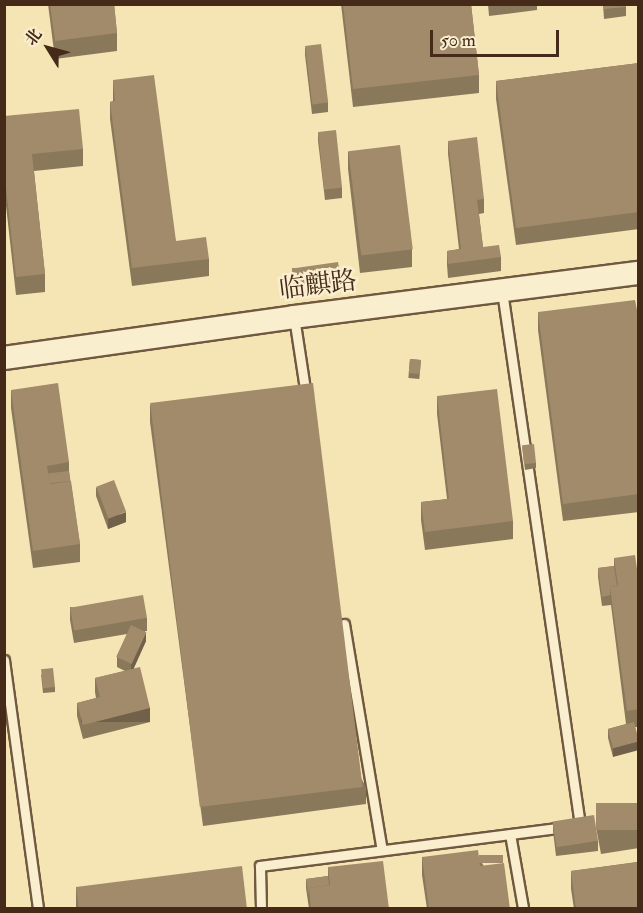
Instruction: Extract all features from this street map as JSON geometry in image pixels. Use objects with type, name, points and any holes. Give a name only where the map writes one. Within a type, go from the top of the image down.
[{"type":"street","name":"临麒路","points":[[4,358],[294,317],[639,273]]},
{"type":"lane","points":[[502,291],[580,825]]},
{"type":"lane","points":[[294,317],[309,410]]},
{"type":"lane","points":[[343,618],[382,850]]},
{"type":"lane","points":[[4,660],[38,909]]},
{"type":"lane","points":[[261,909],[260,866],[592,824]]},
{"type":"lane","points":[[510,834],[523,909]]},
{"type":"building","points":[[50,4],[114,4],[117,33],[55,41]]},
{"type":"building","points":[[343,4],[471,4],[479,75],[353,89]]},
{"type":"building","points":[[604,4],[626,4],[626,7],[604,9]]},
{"type":"building","points":[[321,44],[328,103],[312,105],[305,46]]},
{"type":"building","points":[[639,63],[639,212],[516,228],[496,81]]},
{"type":"building","points":[[154,75],[176,241],[206,237],[209,259],[132,268],[110,102],[115,101],[113,80]]},
{"type":"building","points":[[79,109],[83,149],[32,154],[45,274],[16,277],[4,170],[4,116]]},
{"type":"building","points":[[336,130],[342,188],[324,190],[318,132]]},
{"type":"building","points":[[477,137],[484,199],[477,200],[483,247],[499,245],[501,257],[448,264],[447,251],[461,249],[448,141]]},
{"type":"building","points":[[400,145],[413,249],[361,256],[348,151]]},
{"type":"building","points":[[338,262],[340,277],[295,283],[292,268]]},
{"type":"building","points":[[635,300],[639,320],[639,494],[563,504],[538,312]]},
{"type":"building","points":[[410,359],[421,360],[420,374],[409,373]]},
{"type":"building","points":[[58,383],[69,462],[47,466],[50,484],[71,481],[80,544],[33,551],[11,390]]},
{"type":"building","points":[[313,383],[363,787],[200,807],[150,403]]},
{"type":"building","points":[[497,389],[513,521],[425,532],[421,502],[449,499],[437,396]]},
{"type":"building","points":[[534,444],[536,463],[524,464],[522,445]]},
{"type":"building","points":[[69,471],[70,481],[49,483],[48,473]]},
{"type":"building","points":[[114,480],[126,512],[108,519],[96,487]]},
{"type":"building","points":[[635,555],[639,583],[639,709],[627,711],[610,587],[618,586],[614,558]]},
{"type":"building","points":[[614,566],[617,586],[610,587],[610,595],[602,597],[598,568]]},
{"type":"building","points":[[143,595],[147,618],[74,631],[70,608]]},
{"type":"building","points":[[131,625],[146,632],[132,664],[116,657]]},
{"type":"building","points":[[140,667],[150,708],[83,725],[77,703],[100,697],[95,678]]},
{"type":"building","points":[[53,668],[55,687],[43,688],[41,669]]},
{"type":"building","points":[[634,722],[638,742],[613,748],[608,729]]},
{"type":"building","points":[[596,803],[638,803],[638,830],[596,830]]},
{"type":"building","points":[[594,815],[598,841],[557,847],[553,822]]},
{"type":"building","points":[[478,850],[480,866],[504,863],[510,909],[429,909],[422,857]]},
{"type":"building","points":[[479,855],[503,855],[503,863],[479,863]]},
{"type":"building","points":[[383,861],[389,909],[311,909],[309,888],[330,885],[328,867]]},
{"type":"building","points":[[639,862],[639,909],[576,909],[571,871]]},
{"type":"building","points":[[242,866],[247,909],[79,909],[76,887]]},
{"type":"building","points":[[328,876],[329,885],[309,888],[309,896],[306,879]]}]
